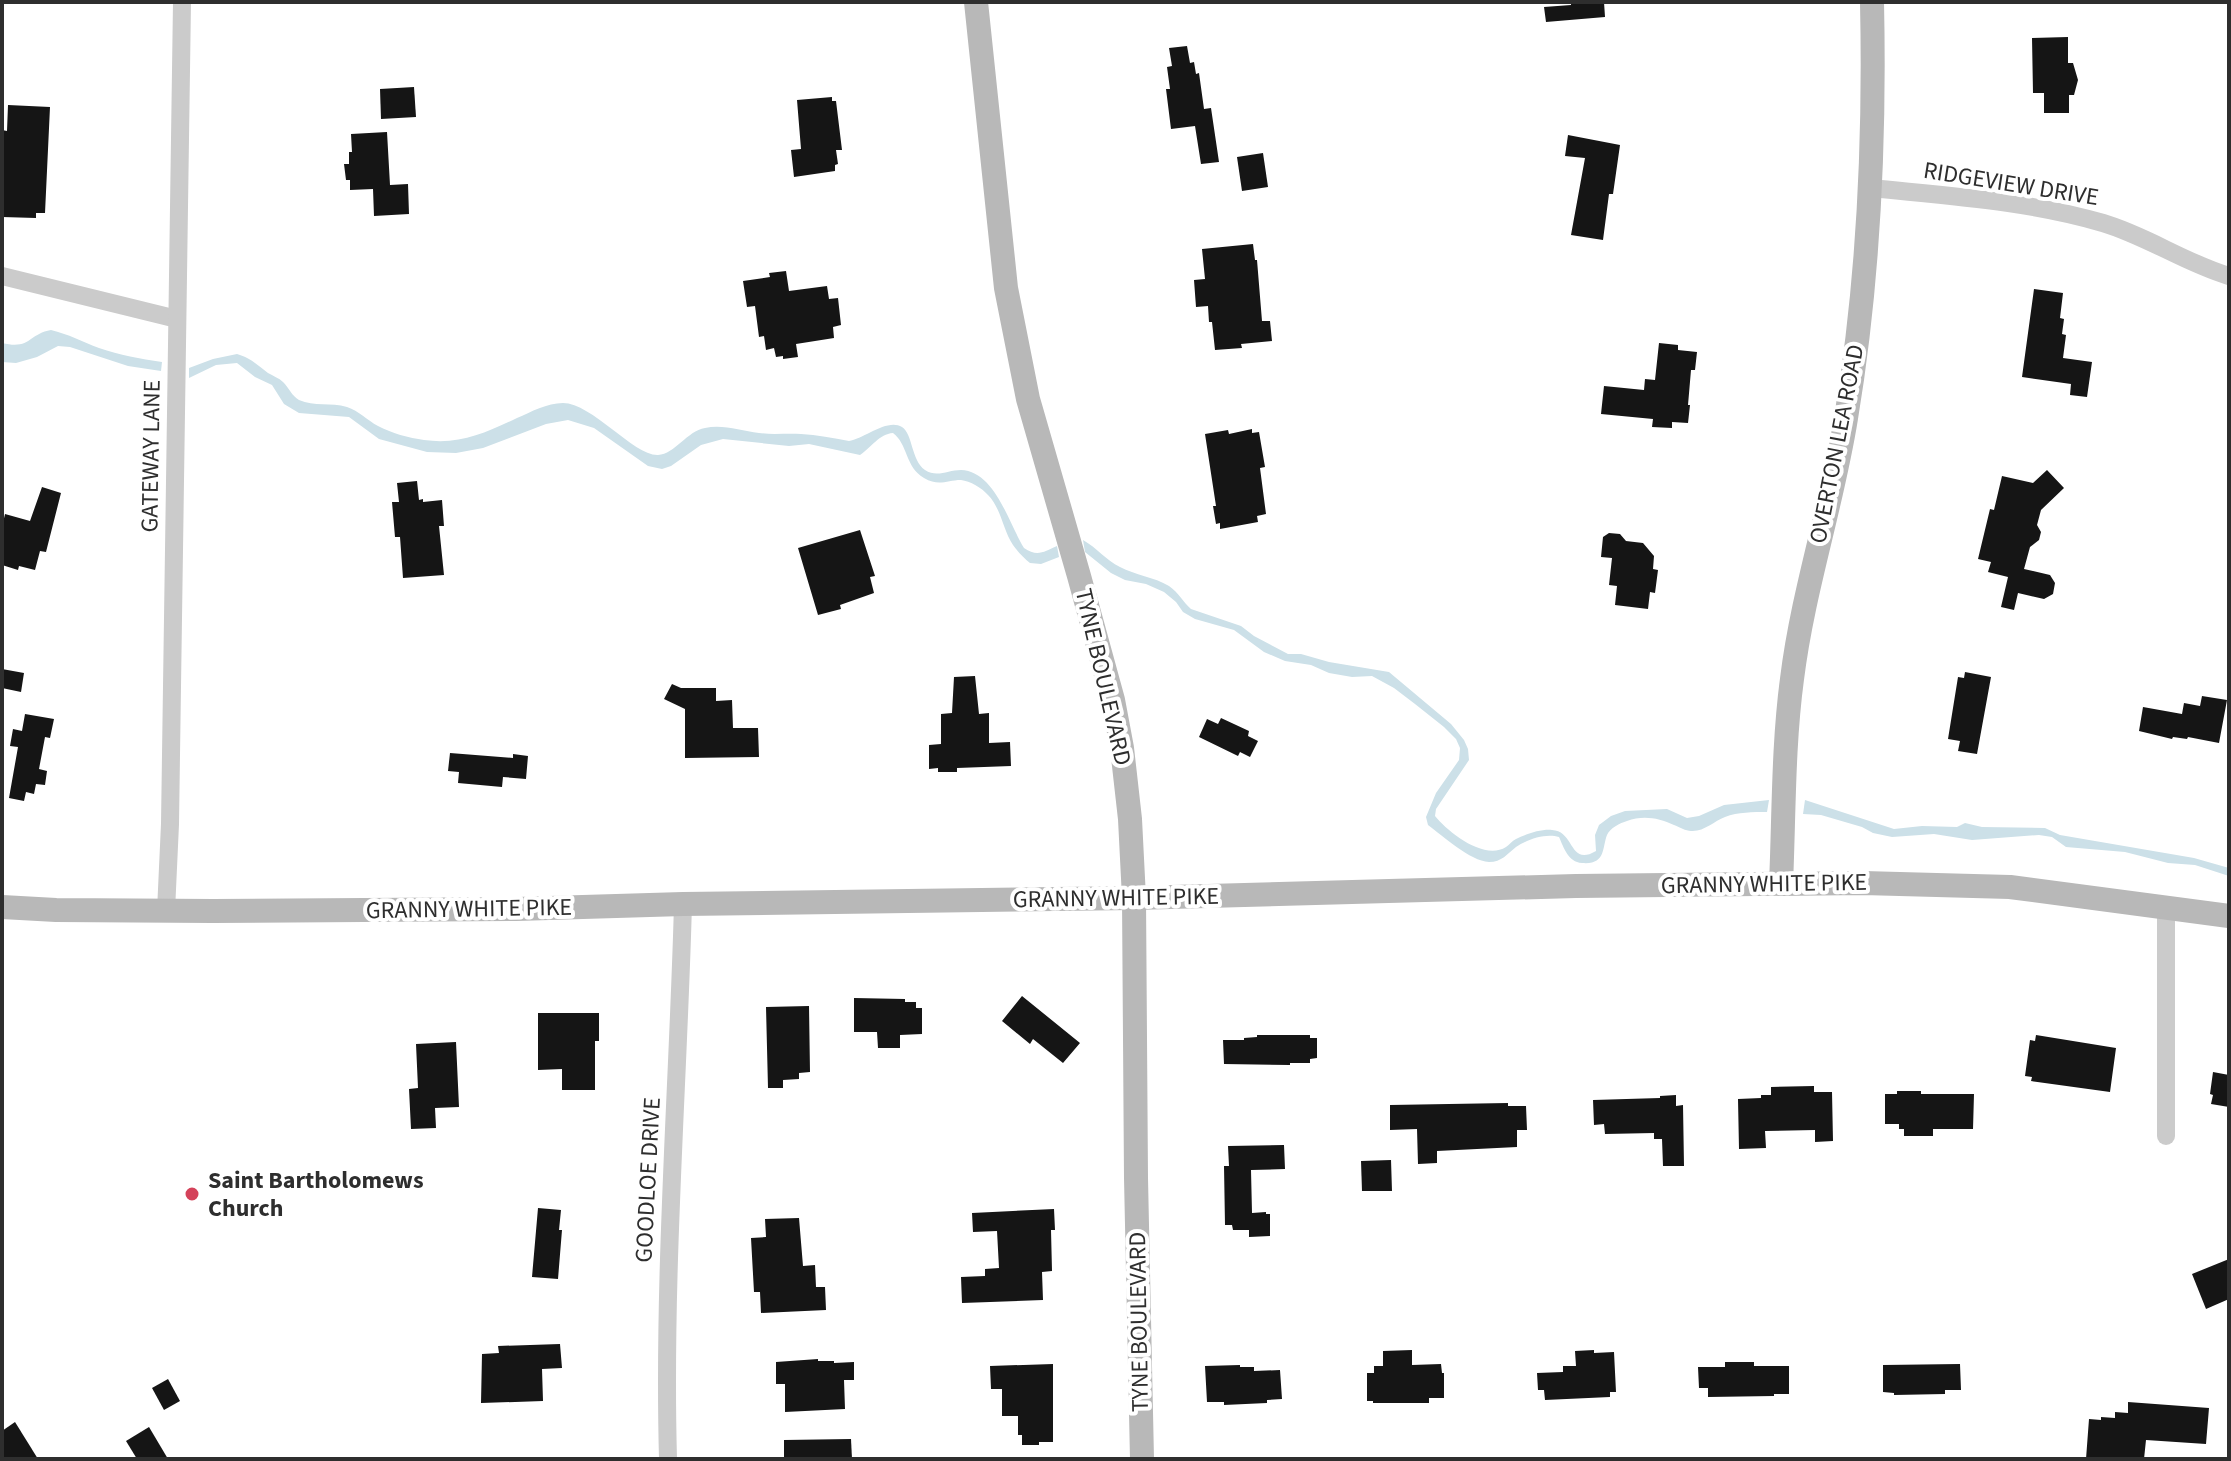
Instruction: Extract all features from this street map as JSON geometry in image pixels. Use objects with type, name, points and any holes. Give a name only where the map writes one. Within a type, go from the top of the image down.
[{"type":"street","name":"GATEWAY LANE","points":[[166,911],[170,824],[182,2]]},
{"type":"street","name":"TYNE BOULEVARD","points":[[976,2],[1006,288],[1028,399],[1117,720],[1130,819],[1134,898],[1142,1459]]},
{"type":"street","name":"OVERTON LEA ROAD","points":[[1781,884],[1791,684],[1799,629],[1837,469],[1862,298],[1871,188],[1872,2]]},
{"type":"street","name":"RIDGEVIEW DRIVE","points":[[1871,188],[2035,208],[2094,221],[2229,276]]},
{"type":"street","points":[[2,276],[177,319]]},
{"type":"street","name":"GRANNY WHITE PIKE","points":[[2,907],[166,911],[516,909],[1134,898],[1576,886],[1863,883],[2010,887],[2229,916]]},
{"type":"street","name":"GOODLOE DRIVE","points":[[668,1459],[667,1300],[683,904]]},
{"type":"street","points":[[2166,907],[2166,1136]]},
{"type":"shaded area","points":[[51,330],[107,350],[162,362],[161,371],[128,366],[58,346],[16,363],[2,362],[2,343],[24,343]]},
{"type":"shaded area","points":[[237,354],[281,381],[299,400],[347,407],[383,429],[424,440],[449,441],[472,436],[539,408],[563,403],[587,411],[637,447],[658,455],[670,451],[692,433],[712,427],[764,434],[807,434],[849,441],[896,425],[906,430],[920,466],[938,474],[961,470],[983,479],[1000,500],[1024,548],[1037,553],[1057,546],[1059,557],[1041,564],[1030,563],[1013,545],[996,506],[985,492],[964,481],[939,483],[924,478],[913,468],[902,443],[893,433],[880,438],[860,455],[809,444],[789,446],[723,439],[701,445],[662,469],[648,466],[594,428],[568,420],[546,424],[483,448],[456,453],[427,452],[379,439],[349,417],[299,413],[284,404],[272,385],[237,363],[216,365],[189,378],[189,368]]},
{"type":"shaded area","points":[[1083,540],[1120,567],[1169,586],[1191,609],[1241,626],[1288,654],[1389,672],[1451,724],[1464,740],[1469,760],[1436,809],[1435,816],[1457,837],[1477,848],[1497,850],[1524,835],[1552,830],[1565,836],[1576,852],[1587,855],[1596,851],[1595,835],[1599,825],[1625,811],[1667,809],[1687,818],[1724,805],[1769,800],[1767,812],[1730,815],[1696,831],[1657,819],[1633,819],[1610,830],[1602,855],[1590,863],[1573,860],[1559,837],[1548,836],[1526,842],[1497,861],[1482,861],[1428,825],[1426,817],[1436,793],[1459,760],[1460,748],[1456,739],[1444,727],[1394,688],[1372,676],[1352,677],[1285,661],[1264,652],[1234,630],[1195,619],[1183,612],[1164,592],[1111,573],[1085,552]]},
{"type":"shaded area","points":[[1805,800],[1894,829],[1957,827],[1965,823],[1982,827],[2045,828],[2060,835],[2194,858],[2229,868],[2229,876],[2195,865],[2168,863],[2125,852],[2066,847],[2052,837],[2039,835],[1972,840],[1934,834],[1892,837],[1821,815],[1803,814]]},
{"type":"building","points":[[1571,2],[1604,2],[1605,17],[1546,22],[1544,7],[1571,5]]},
{"type":"building","points":[[2068,37],[2068,63],[2073,63],[2078,80],[2074,95],[2069,95],[2069,113],[2044,113],[2044,93],[2033,93],[2032,38]]},
{"type":"building","points":[[1187,46],[1190,63],[1194,62],[1196,74],[1199,73],[1204,109],[1211,108],[1219,162],[1201,164],[1195,126],[1171,129],[1166,89],[1170,89],[1167,67],[1172,66],[1169,48]]},
{"type":"building","points":[[414,87],[416,117],[381,119],[380,89]]},
{"type":"building","points":[[832,97],[832,101],[836,101],[842,150],[836,150],[838,164],[835,171],[794,177],[791,150],[801,149],[797,100]]},
{"type":"building","points":[[8,105],[50,107],[45,213],[36,213],[36,218],[2,217],[2,130],[7,131]]},
{"type":"building","points":[[387,132],[390,185],[408,184],[409,214],[374,216],[373,189],[350,190],[344,164],[349,164],[349,152],[352,152],[351,134]]},
{"type":"building","points":[[1568,135],[1620,145],[1603,240],[1571,235],[1585,158],[1565,156]]},
{"type":"building","points":[[1263,153],[1268,187],[1242,191],[1237,157]]},
{"type":"building","points":[[1253,244],[1262,321],[1270,321],[1272,341],[1215,350],[1208,306],[1196,307],[1194,280],[1205,279],[1202,249]]},
{"type":"building","points":[[786,271],[789,291],[827,286],[829,299],[838,298],[841,325],[833,327],[834,338],[796,344],[798,357],[783,359],[783,356],[776,357],[774,348],[766,350],[764,336],[759,337],[755,306],[747,307],[743,281]]},
{"type":"building","points":[[2034,289],[2063,293],[2060,318],[2064,319],[2062,334],[2066,335],[2063,358],[2092,362],[2087,397],[2070,395],[2071,384],[2022,377]]},
{"type":"building","points":[[1659,343],[1678,345],[1678,350],[1697,352],[1695,370],[1691,370],[1688,423],[1672,422],[1672,428],[1652,427],[1653,419],[1601,414],[1604,386],[1644,390],[1645,379],[1655,380]]},
{"type":"building","points":[[1252,429],[1252,433],[1259,432],[1265,467],[1260,468],[1266,514],[1257,516],[1258,522],[1220,529],[1213,506],[1216,506],[1205,434],[1228,430],[1229,434]]},
{"type":"building","points":[[2047,470],[2064,488],[2041,510],[2037,525],[2041,532],[2039,540],[2030,547],[2024,569],[2050,575],[2055,583],[2053,594],[2044,599],[2018,593],[2014,610],[2001,607],[2008,577],[1988,572],[1991,562],[1978,559],[1990,509],[1994,510],[2002,476],[2033,483]]},
{"type":"building","points":[[417,481],[419,500],[442,500],[444,526],[439,526],[444,575],[403,578],[400,537],[395,537],[392,502],[399,502],[397,483]]},
{"type":"building","points":[[42,487],[61,493],[46,552],[40,551],[35,570],[19,566],[18,570],[2,565],[5,514],[30,521]]},
{"type":"building","points":[[860,530],[875,576],[870,577],[874,593],[840,605],[841,609],[818,615],[798,548]]},
{"type":"building","points":[[1609,533],[1620,534],[1626,541],[1643,543],[1654,556],[1653,569],[1658,570],[1655,593],[1650,592],[1648,609],[1615,605],[1617,586],[1609,585],[1612,558],[1601,557],[1603,537]]},
{"type":"building","points":[[2,669],[24,673],[21,692],[2,688]]},
{"type":"building","points":[[1965,672],[1991,677],[1977,754],[1958,751],[1960,741],[1948,739],[1958,677],[1964,678]]},
{"type":"building","points":[[975,676],[979,714],[989,713],[989,743],[1010,742],[1011,766],[957,768],[957,772],[929,769],[929,745],[941,744],[941,714],[952,713],[954,677]]},
{"type":"building","points":[[672,684],[681,688],[716,688],[716,701],[732,700],[733,728],[758,728],[759,757],[685,758],[685,709],[664,699]]},
{"type":"building","points":[[2202,696],[2227,700],[2219,743],[2188,737],[2172,739],[2139,731],[2143,707],[2182,714],[2184,703],[2200,706]]},
{"type":"building","points":[[25,714],[54,719],[50,738],[45,737],[39,769],[47,771],[45,785],[36,784],[34,794],[26,792],[24,801],[9,798],[18,747],[10,746],[13,729],[22,731]]},
{"type":"building","points":[[1221,718],[1249,731],[1248,736],[1258,741],[1250,757],[1240,752],[1238,756],[1199,737],[1207,719],[1218,724]]},
{"type":"building","points":[[450,753],[513,758],[513,754],[528,756],[526,779],[503,777],[502,787],[458,783],[459,772],[448,771]]},
{"type":"building","points":[[1022,996],[1080,1043],[1063,1063],[1033,1039],[1030,1044],[1002,1021]]},
{"type":"building","points":[[854,998],[916,1002],[916,1008],[922,1008],[922,1034],[900,1035],[900,1048],[878,1048],[877,1032],[854,1032]]},
{"type":"building","points":[[809,1006],[810,1072],[799,1073],[799,1079],[783,1080],[783,1088],[768,1088],[766,1007]]},
{"type":"building","points":[[538,1013],[599,1013],[599,1041],[595,1041],[595,1090],[562,1090],[562,1069],[538,1070]]},
{"type":"building","points":[[1257,1035],[1310,1035],[1310,1038],[1317,1038],[1317,1058],[1310,1059],[1310,1063],[1290,1065],[1224,1064],[1223,1040],[1244,1040]]},
{"type":"building","points":[[2036,1035],[2116,1048],[2110,1092],[2031,1081],[2032,1077],[2025,1076],[2030,1040],[2035,1041]]},
{"type":"building","points":[[456,1042],[459,1107],[435,1108],[436,1128],[411,1129],[409,1089],[418,1088],[416,1044]]},
{"type":"building","points":[[2213,1072],[2229,1075],[2229,1107],[2211,1104]]},
{"type":"building","points":[[1814,1086],[1814,1092],[1832,1092],[1833,1141],[1815,1142],[1815,1130],[1765,1131],[1766,1148],[1739,1149],[1738,1099],[1771,1095],[1771,1087]]},
{"type":"building","points":[[1897,1091],[1974,1094],[1973,1129],[1933,1129],[1933,1136],[1904,1136],[1904,1129],[1899,1129],[1899,1124],[1885,1124],[1885,1094],[1897,1094]]},
{"type":"building","points":[[1676,1095],[1676,1106],[1683,1105],[1684,1166],[1663,1166],[1662,1139],[1654,1139],[1654,1133],[1605,1134],[1604,1124],[1594,1125],[1593,1100]]},
{"type":"building","points":[[1508,1103],[1508,1106],[1526,1106],[1527,1130],[1517,1130],[1517,1147],[1437,1151],[1437,1163],[1418,1164],[1417,1129],[1390,1130],[1390,1105]]},
{"type":"building","points":[[1284,1145],[1285,1169],[1251,1170],[1252,1213],[1270,1214],[1270,1236],[1249,1237],[1249,1230],[1233,1230],[1232,1225],[1225,1225],[1224,1166],[1229,1166],[1228,1146]]},
{"type":"building","points":[[1391,1160],[1392,1191],[1362,1191],[1361,1161]]},
{"type":"building","points":[[538,1208],[561,1210],[558,1279],[532,1277]]},
{"type":"building","points":[[1054,1209],[1052,1271],[1042,1272],[1043,1300],[962,1303],[961,1277],[985,1276],[985,1269],[999,1268],[997,1231],[973,1232],[972,1213]]},
{"type":"building","points":[[799,1218],[803,1266],[815,1265],[816,1287],[825,1287],[826,1310],[761,1313],[760,1292],[754,1292],[751,1238],[766,1237],[765,1219]]},
{"type":"building","points":[[2229,1259],[2229,1299],[2206,1309],[2192,1274]]},
{"type":"building","points":[[560,1344],[562,1368],[542,1369],[543,1401],[481,1403],[482,1354],[499,1353],[498,1346]]},
{"type":"building","points":[[1412,1350],[1412,1365],[1441,1364],[1444,1398],[1429,1398],[1429,1403],[1367,1401],[1367,1373],[1374,1373],[1374,1366],[1383,1366],[1383,1351]]},
{"type":"building","points":[[1594,1350],[1594,1353],[1614,1352],[1616,1392],[1610,1392],[1610,1397],[1545,1400],[1544,1390],[1538,1390],[1537,1373],[1563,1372],[1563,1366],[1576,1366],[1575,1351]]},
{"type":"building","points":[[818,1359],[834,1363],[854,1362],[854,1380],[844,1380],[845,1409],[785,1412],[785,1384],[776,1384],[776,1362]]},
{"type":"building","points":[[1725,1362],[1789,1366],[1789,1394],[1708,1397],[1708,1388],[1699,1388],[1698,1367],[1725,1367]]},
{"type":"building","points":[[1053,1364],[1053,1442],[1022,1445],[1022,1435],[1018,1435],[1018,1416],[1002,1416],[1002,1389],[991,1389],[990,1366]]},
{"type":"building","points":[[1960,1364],[1961,1390],[1945,1390],[1945,1394],[1894,1395],[1883,1392],[1883,1365]]},
{"type":"building","points":[[1205,1366],[1254,1367],[1254,1371],[1280,1370],[1282,1399],[1267,1400],[1267,1403],[1224,1405],[1224,1402],[1207,1402]]},
{"type":"building","points":[[168,1379],[180,1401],[164,1410],[152,1388]]},
{"type":"building","points":[[2128,1402],[2209,1408],[2206,1444],[2146,1440],[2144,1459],[2086,1459],[2089,1419],[2115,1418],[2115,1412],[2128,1413]]},
{"type":"building","points":[[15,1422],[38,1459],[2,1459],[2,1431]]},
{"type":"building","points":[[149,1427],[168,1459],[137,1459],[126,1441]]},
{"type":"building","points":[[851,1439],[852,1459],[784,1459],[784,1440]]},
{"type":"place","name":"Saint Bartholomews Church","points":[[192,1194]]}]
